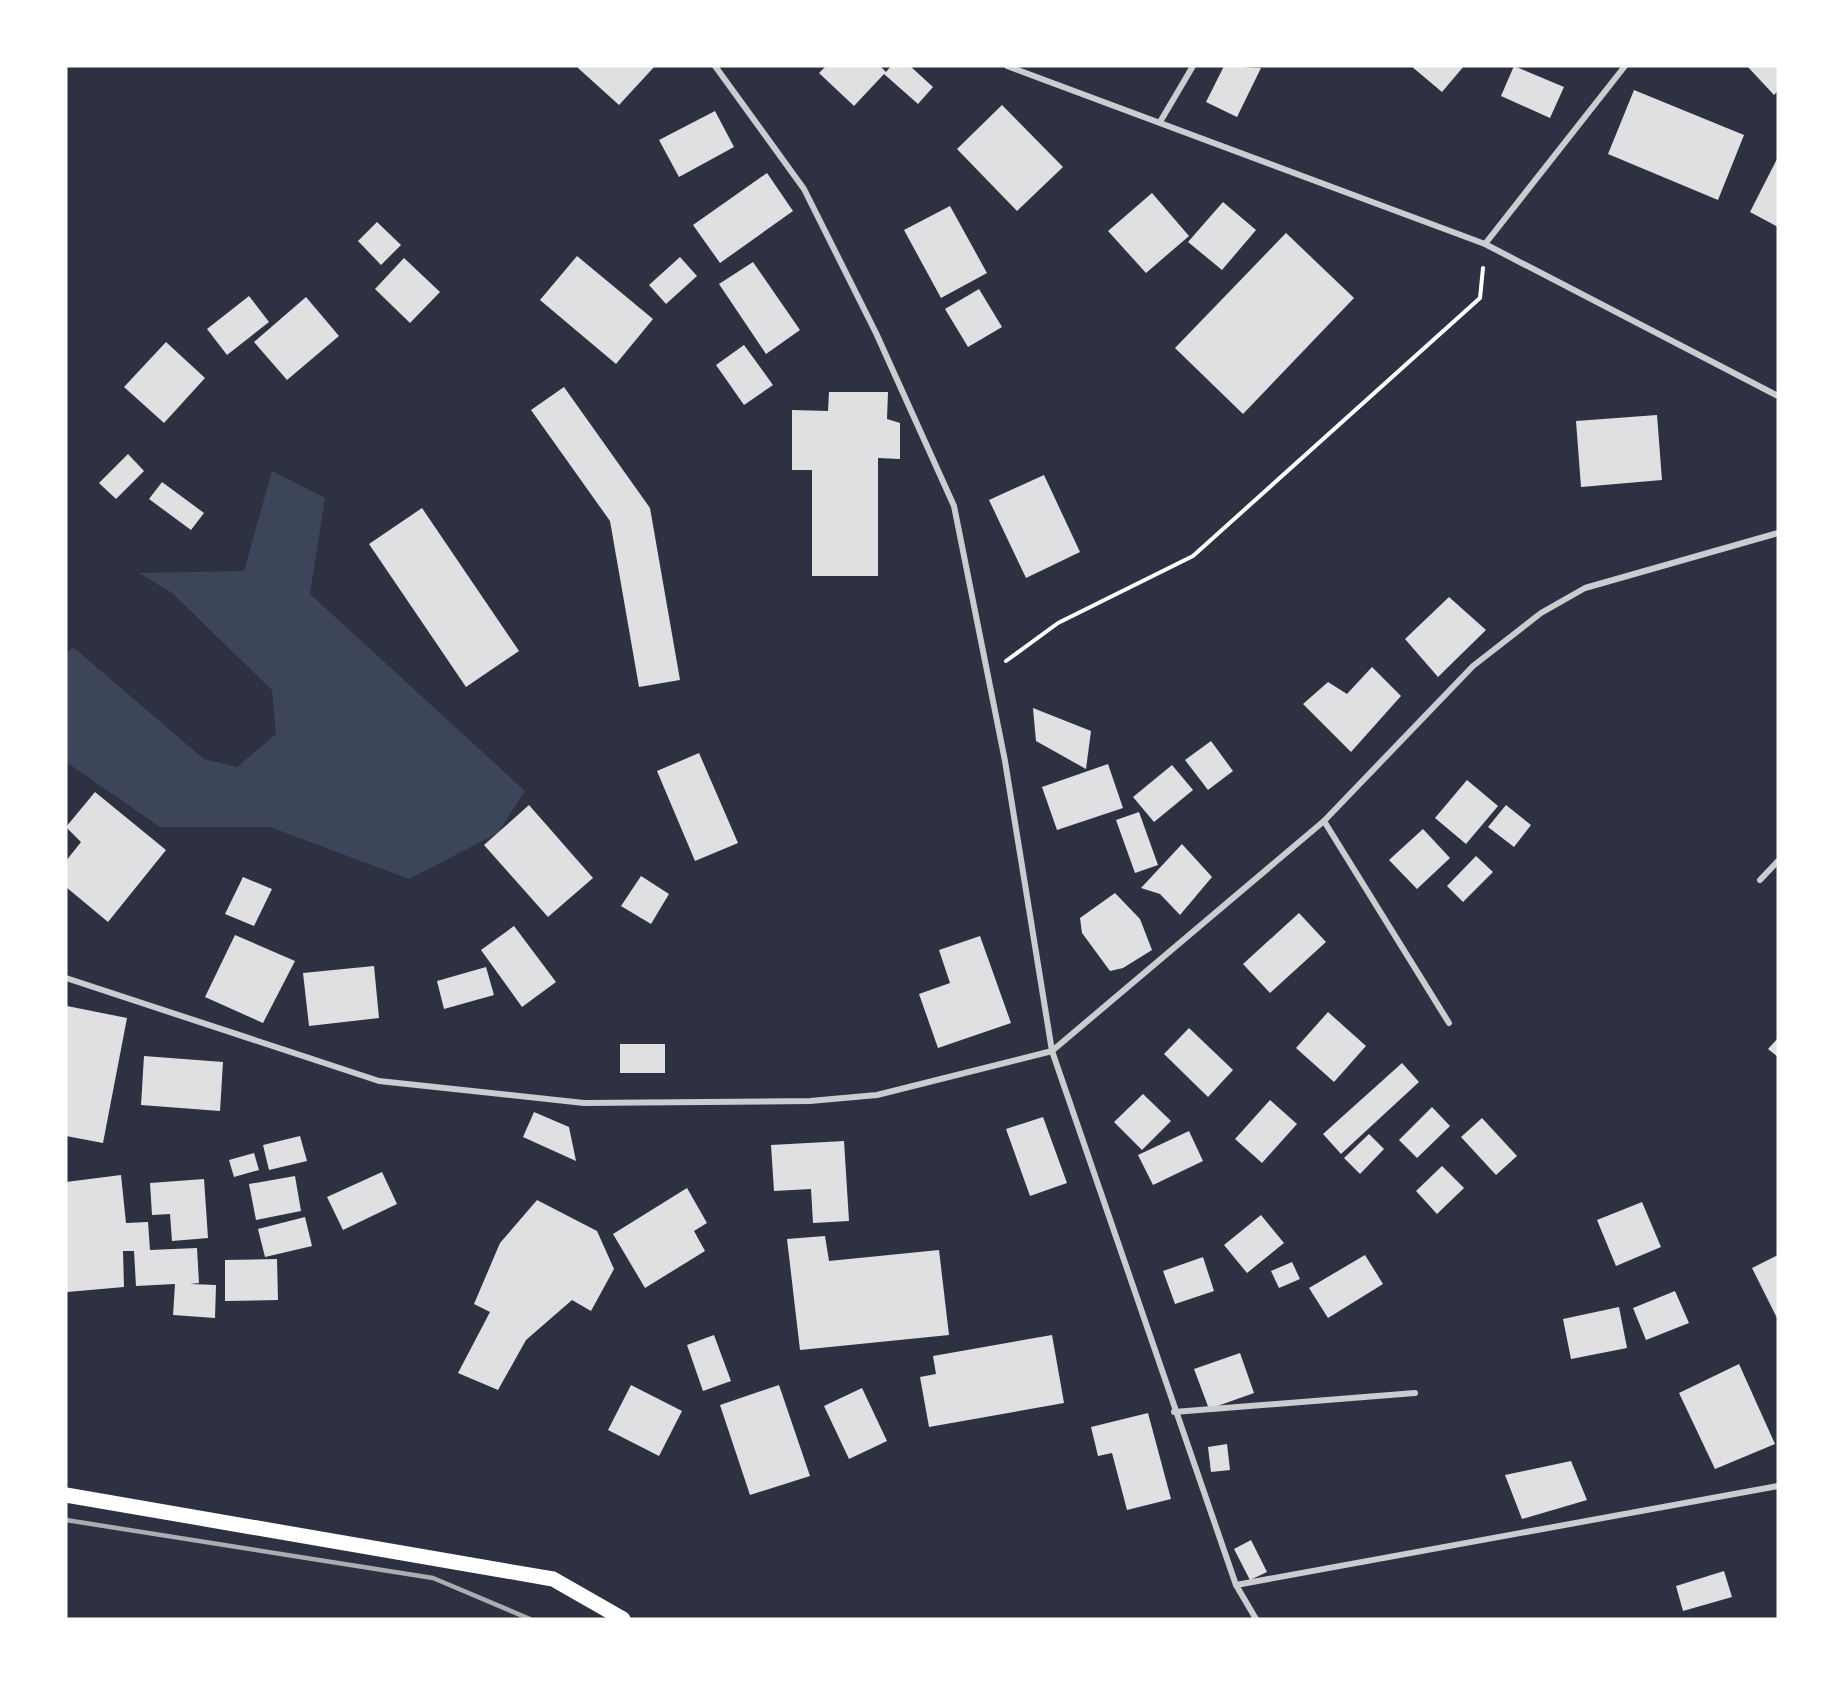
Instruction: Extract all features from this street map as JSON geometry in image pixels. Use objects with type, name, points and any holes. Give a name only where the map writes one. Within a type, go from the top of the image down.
[{"type":"main road","points":[[66,1495],[553,1579],[624,1619]]},
{"type":"street","points":[[715,66],[804,189],[876,333],[954,506],[986,676],[1005,761],[1052,1051],[1174,1412],[1236,1585],[1256,1619]]},
{"type":"street","points":[[1007,66],[1485,244],[1778,396]]},
{"type":"street","points":[[1160,122],[1193,66]]},
{"type":"street","points":[[1485,244],[1624,66]]},
{"type":"street","points":[[66,978],[379,1081],[584,1102],[810,1101],[877,1095],[1052,1051],[1324,821],[1473,666],[1541,613],[1585,588],[1778,533]]},
{"type":"street","points":[[1324,821],[1449,1023]]},
{"type":"street","points":[[1760,880],[1778,861]]},
{"type":"street","points":[[1174,1412],[1415,1393]]},
{"type":"street","points":[[1236,1585],[1778,1486]]},
{"type":"path","points":[[986,676],[1058,623],[1193,556],[1480,298],[1485,244]]},
{"type":"shaded area","points":[[272,471],[325,498],[310,594],[525,791],[498,833],[409,879],[270,827],[160,827],[66,762],[66,654],[73,647],[204,759],[237,767],[276,734],[272,690],[172,593],[139,573],[244,571]]},
{"type":"building","points":[[579,66],[655,66],[619,105],[578,68]]},
{"type":"building","points":[[826,66],[880,66],[886,72],[891,66],[910,66],[933,87],[918,104],[884,74],[854,106],[819,73]]},
{"type":"building","points":[[1224,66],[1261,68],[1237,117],[1206,102]]},
{"type":"building","points":[[1411,66],[1464,66],[1442,92]]},
{"type":"building","points":[[1514,66],[1564,87],[1550,118],[1501,96]]},
{"type":"building","points":[[1747,66],[1778,66],[1778,91],[1774,95]]},
{"type":"building","points":[[1634,90],[1744,135],[1718,200],[1608,154]]},
{"type":"building","points":[[1002,105],[1063,167],[1017,211],[957,149]]},
{"type":"building","points":[[715,111],[734,147],[679,177],[659,140]]},
{"type":"building","points":[[1778,157],[1778,227],[1750,212]]},
{"type":"building","points":[[767,173],[793,211],[720,263],[693,225]]},
{"type":"building","points":[[1152,193],[1189,236],[1146,273],[1108,231]]},
{"type":"building","points":[[1223,202],[1256,230],[1222,270],[1188,242]]},
{"type":"building","points":[[950,206],[987,273],[941,298],[904,230]]},
{"type":"building","points":[[377,222],[401,245],[381,265],[358,241]]},
{"type":"building","points":[[1286,233],[1354,298],[1243,414],[1175,348]]},
{"type":"building","points":[[577,256],[653,319],[616,364],[540,300]]},
{"type":"building","points":[[680,257],[697,276],[666,304],[649,285]]},
{"type":"building","points":[[404,258],[440,292],[410,323],[375,289]]},
{"type":"building","points":[[753,262],[800,330],[766,354],[719,284]]},
{"type":"building","points":[[979,289],[1002,327],[968,347],[945,309]]},
{"type":"building","points":[[249,296],[269,322],[227,355],[207,329]]},
{"type":"building","points":[[306,297],[339,336],[287,380],[254,342]]},
{"type":"building","points":[[166,342],[205,378],[164,423],[124,387]]},
{"type":"building","points":[[744,345],[773,385],[744,405],[716,365]]},
{"type":"building","points":[[564,387],[650,508],[680,680],[639,687],[610,521],[531,410]]},
{"type":"building","points":[[829,392],[888,392],[887,419],[900,423],[900,459],[878,458],[878,576],[812,576],[812,470],[792,470],[792,410],[828,411]]},
{"type":"building","points":[[1657,415],[1662,480],[1581,487],[1576,421]]},
{"type":"building","points":[[128,454],[144,471],[116,499],[99,483]]},
{"type":"building","points":[[1044,475],[1080,552],[1026,578],[989,500]]},
{"type":"building","points":[[162,482],[204,513],[191,530],[149,499]]},
{"type":"building","points":[[422,508],[519,651],[466,687],[369,544]]},
{"type":"building","points":[[1449,597],[1486,630],[1438,677],[1405,639]]},
{"type":"building","points":[[1372,667],[1401,696],[1351,752],[1303,704],[1328,682],[1347,694]]},
{"type":"building","points":[[1033,708],[1091,731],[1086,769],[1036,741]]},
{"type":"building","points":[[1211,741],[1233,771],[1208,790],[1185,760]]},
{"type":"building","points":[[699,753],[738,843],[695,861],[657,771]]},
{"type":"building","points":[[1108,764],[1123,808],[1057,830],[1042,787]]},
{"type":"building","points":[[1172,765],[1193,790],[1154,822],[1133,797]]},
{"type":"building","points":[[1467,780],[1498,806],[1466,844],[1435,818]]},
{"type":"building","points":[[95,792],[166,850],[108,922],[66,887],[66,861],[81,842],[66,827]]},
{"type":"building","points":[[529,805],[593,878],[548,917],[484,845]]},
{"type":"building","points":[[1506,805],[1531,825],[1514,847],[1488,827]]},
{"type":"building","points":[[1139,812],[1158,865],[1135,873],[1116,820]]},
{"type":"building","points":[[1423,829],[1450,858],[1417,889],[1389,860]]},
{"type":"building","points":[[1182,844],[1212,877],[1180,915],[1160,894],[1141,888]]},
{"type":"building","points":[[1476,856],[1493,872],[1463,902],[1447,886]]},
{"type":"building","points":[[641,876],[669,894],[651,924],[621,906]]},
{"type":"building","points":[[243,877],[272,889],[254,926],[225,914]]},
{"type":"building","points":[[1115,893],[1140,919],[1152,950],[1123,968],[1110,971],[1082,933],[1080,918]]},
{"type":"building","points":[[1299,913],[1326,942],[1270,993],[1243,964]]},
{"type":"building","points":[[514,926],[556,982],[522,1007],[481,950]]},
{"type":"building","points":[[235,935],[295,961],[263,1023],[205,997]]},
{"type":"building","points":[[980,936],[1011,1023],[938,1048],[919,994],[950,983],[939,950]]},
{"type":"building","points":[[374,966],[379,1018],[309,1026],[303,973]]},
{"type":"building","points":[[486,967],[494,995],[444,1009],[437,981]]},
{"type":"building","points":[[67,1006],[127,1018],[103,1143],[66,1136]]},
{"type":"building","points":[[1328,1012],[1366,1046],[1334,1082],[1296,1048]]},
{"type":"building","points":[[1189,1028],[1233,1070],[1208,1097],[1164,1054]]},
{"type":"building","points":[[1778,1038],[1778,1057],[1768,1049]]},
{"type":"building","points":[[620,1044],[665,1044],[665,1073],[620,1073]]},
{"type":"building","points":[[144,1056],[223,1062],[220,1111],[141,1105]]},
{"type":"building","points":[[1402,1063],[1419,1082],[1341,1154],[1323,1134]]},
{"type":"building","points":[[1143,1094],[1171,1121],[1142,1150],[1114,1122]]},
{"type":"building","points":[[1270,1100],[1297,1124],[1262,1163],[1235,1139]]},
{"type":"building","points":[[1432,1107],[1450,1126],[1417,1158],[1399,1140]]},
{"type":"building","points":[[534,1112],[569,1127],[576,1161],[523,1137]]},
{"type":"building","points":[[1043,1117],[1067,1183],[1030,1196],[1006,1129]]},
{"type":"building","points":[[1482,1118],[1517,1156],[1496,1175],[1461,1137]]},
{"type":"building","points":[[1189,1131],[1203,1161],[1153,1185],[1138,1155]]},
{"type":"building","points":[[1369,1134],[1384,1149],[1360,1174],[1344,1158]]},
{"type":"building","points":[[300,1136],[307,1161],[269,1170],[263,1145]]},
{"type":"building","points":[[844,1141],[849,1221],[813,1223],[811,1189],[774,1191],[771,1145]]},
{"type":"building","points":[[254,1153],[259,1170],[234,1177],[229,1160]]},
{"type":"building","points":[[1442,1166],[1464,1188],[1437,1214],[1416,1191]]},
{"type":"building","points":[[382,1172],[397,1204],[343,1230],[327,1197]]},
{"type":"building","points":[[121,1175],[126,1223],[148,1222],[150,1250],[197,1248],[199,1283],[190,1284],[216,1285],[215,1318],[173,1315],[175,1284],[136,1286],[134,1251],[123,1251],[124,1287],[67,1292],[66,1182]]},
{"type":"building","points":[[295,1176],[301,1211],[256,1220],[249,1184]]},
{"type":"building","points":[[204,1179],[208,1238],[172,1241],[170,1214],[152,1215],[150,1183]]},
{"type":"building","points":[[687,1188],[707,1223],[694,1231],[705,1251],[645,1288],[613,1234]]},
{"type":"building","points":[[537,1200],[597,1231],[614,1269],[591,1311],[572,1300],[526,1340],[498,1390],[458,1373],[490,1312],[474,1304],[500,1243]]},
{"type":"building","points":[[1642,1202],[1661,1247],[1616,1266],[1597,1220]]},
{"type":"building","points":[[1261,1215],[1284,1243],[1247,1273],[1224,1245]]},
{"type":"building","points":[[305,1217],[312,1246],[265,1257],[258,1229]]},
{"type":"building","points":[[825,1236],[829,1261],[939,1250],[949,1335],[800,1350],[787,1239]]},
{"type":"building","points":[[1365,1255],[1383,1284],[1328,1318],[1309,1288]]},
{"type":"building","points":[[1778,1255],[1778,1320],[1752,1268]]},
{"type":"building","points":[[1203,1257],[1214,1291],[1175,1304],[1163,1271]]},
{"type":"building","points":[[277,1259],[278,1300],[225,1301],[225,1260]]},
{"type":"building","points":[[1292,1262],[1300,1279],[1279,1288],[1271,1271]]},
{"type":"building","points":[[1675,1291],[1689,1323],[1646,1340],[1633,1308]]},
{"type":"building","points":[[1619,1307],[1627,1348],[1571,1359],[1563,1319]]},
{"type":"building","points":[[714,1335],[731,1381],[703,1391],[687,1345]]},
{"type":"building","points":[[1052,1335],[1064,1403],[929,1427],[920,1377],[936,1374],[933,1356]]},
{"type":"building","points":[[1240,1353],[1254,1393],[1209,1409],[1194,1369]]},
{"type":"building","points":[[1739,1364],[1775,1444],[1715,1469],[1679,1393]]},
{"type":"building","points":[[631,1385],[682,1411],[659,1456],[608,1430]]},
{"type":"building","points":[[779,1385],[810,1476],[750,1495],[720,1405]]},
{"type":"building","points":[[862,1388],[887,1441],[849,1459],[824,1406]]},
{"type":"building","points":[[1148,1413],[1171,1499],[1127,1510],[1112,1453],[1098,1456],[1091,1427]]},
{"type":"building","points":[[1227,1444],[1230,1470],[1211,1472],[1208,1447]]},
{"type":"building","points":[[1571,1461],[1587,1500],[1522,1519],[1505,1475]]},
{"type":"building","points":[[1251,1540],[1267,1572],[1250,1580],[1234,1549]]},
{"type":"building","points":[[1724,1571],[1732,1597],[1683,1611],[1676,1586]]},
{"type":"railway","points":[[66,1520],[433,1578],[530,1619]]}]
